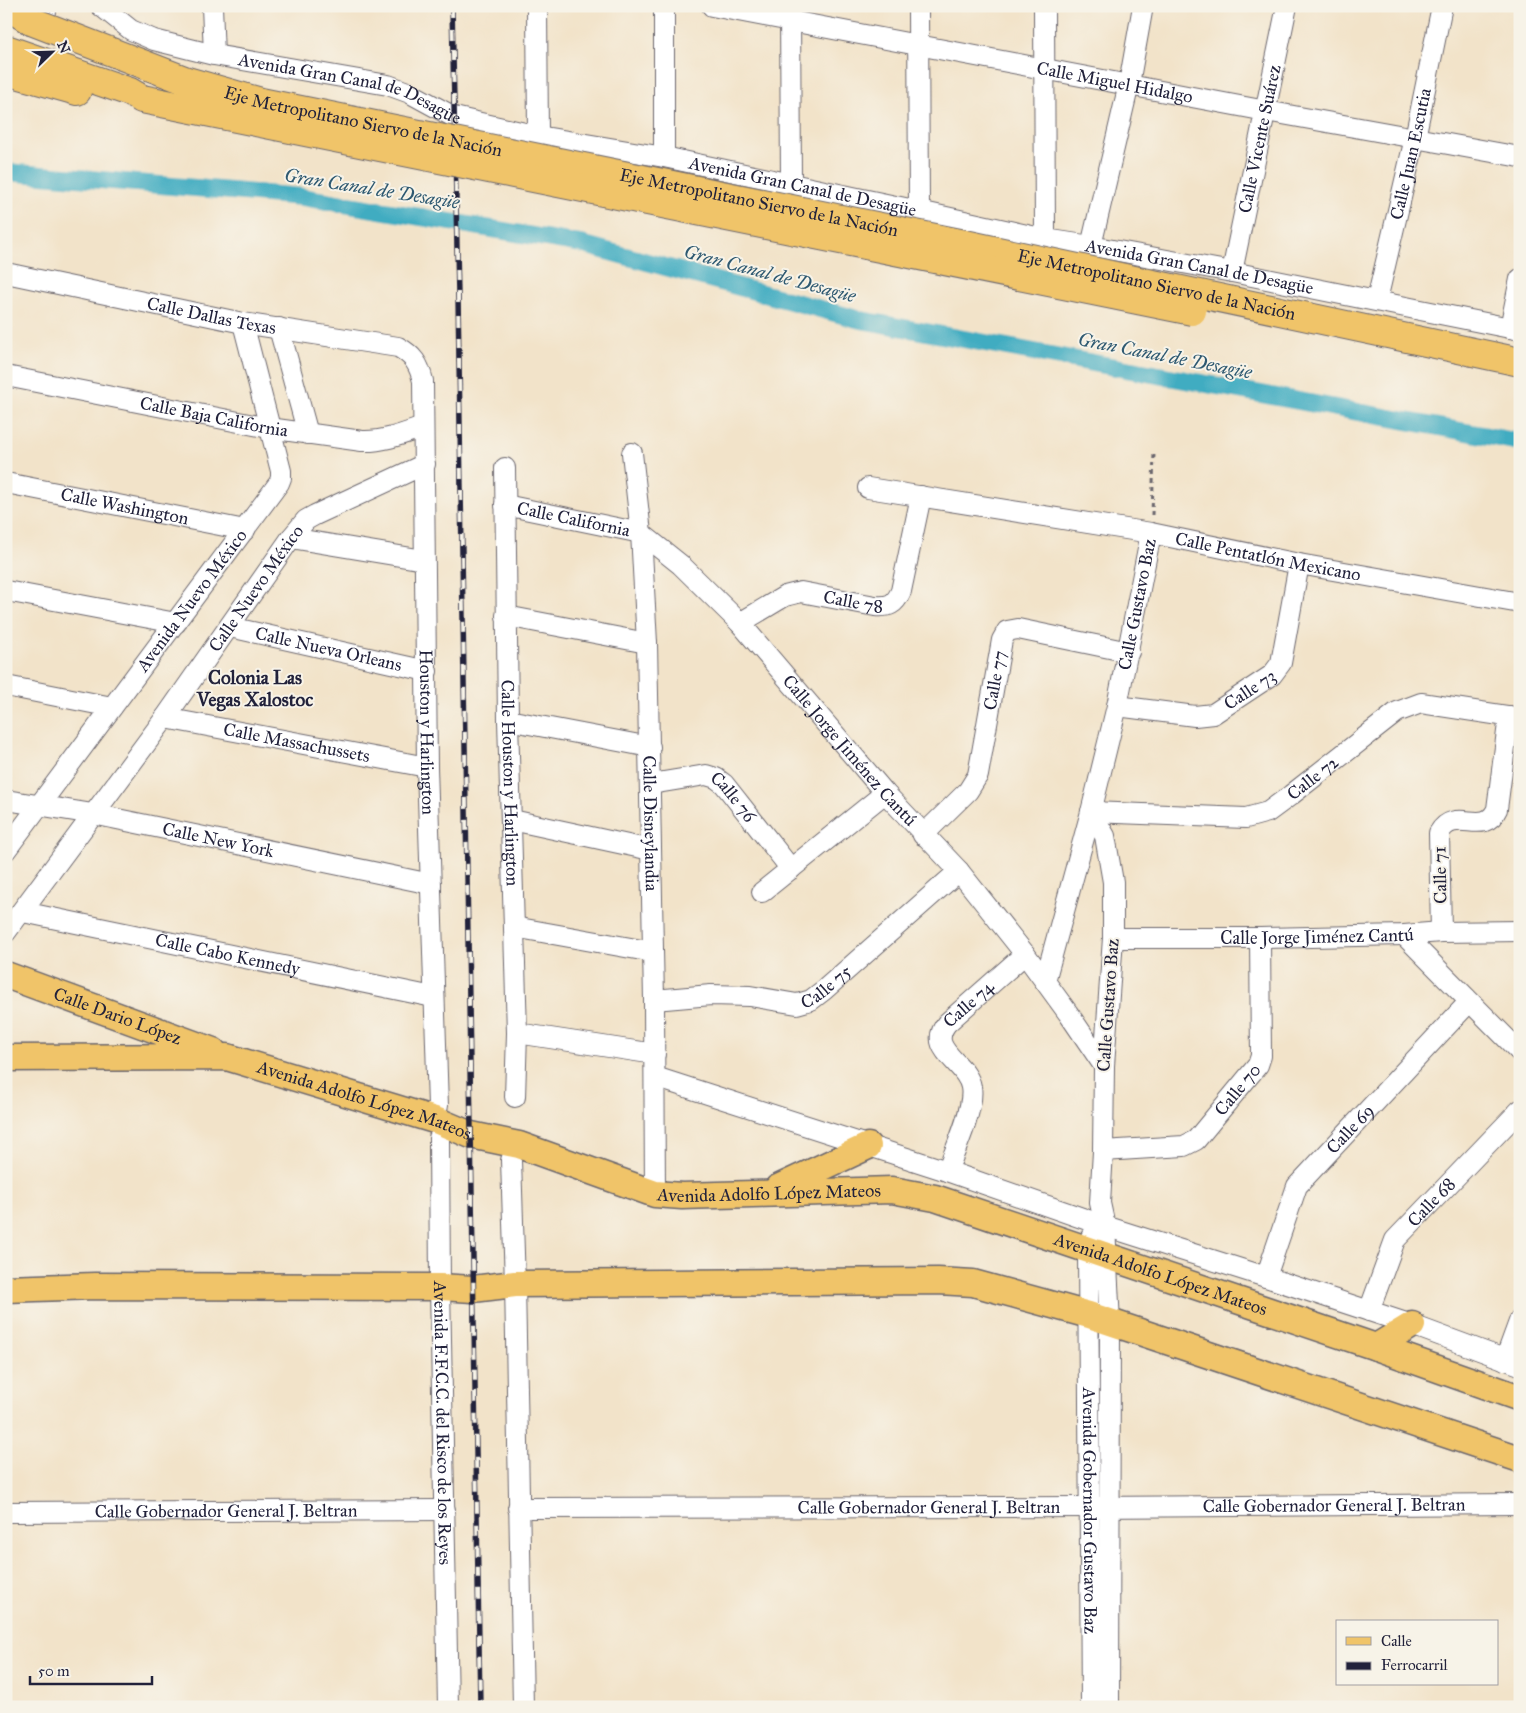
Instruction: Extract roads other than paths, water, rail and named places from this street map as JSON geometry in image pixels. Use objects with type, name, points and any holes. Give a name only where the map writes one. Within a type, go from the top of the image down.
[{"type":"highway","name":"Eje Metropolitano Siervo de la Nación","points":[[7,6],[30,13],[187,81],[261,102],[965,244],[1520,362]]},
{"type":"highway","points":[[6,49],[130,92],[142,99]]},
{"type":"highway","points":[[6,70],[128,105],[142,99]]},
{"type":"highway","name":"Eje Metropolitano Siervo de la Nación","points":[[142,99],[1328,338],[1520,380]]},
{"type":"main road","name":"Calle Dario López","points":[[6,975],[227,1057]]},
{"type":"main road","name":"Avenida Adolfo López Mateos","points":[[6,1058],[227,1057],[438,1121],[470,1135],[519,1145],[655,1194],[690,1196],[768,1192],[892,1190],[935,1198],[1376,1347],[1520,1398]]},
{"type":"main road","points":[[768,1192],[868,1146]]},
{"type":"main road","points":[[6,1289],[95,1286],[440,1287],[473,1289],[515,1284],[938,1281],[973,1283],[1099,1319],[1520,1459]]},
{"type":"main road","points":[[1376,1347],[1412,1325]]},
{"type":"street","name":"Avenida Gran Canal de Desagüe","points":[[101,6],[131,30],[142,36],[214,55],[388,85],[410,93],[454,117],[538,136],[664,157],[1045,239],[1232,272],[1515,329]]},
{"type":"street","points":[[212,6],[214,55]]},
{"type":"street","points":[[537,6],[538,136]]},
{"type":"street","points":[[664,6],[664,157]]},
{"type":"street","name":"Calle Miguel Hidalgo","points":[[712,6],[790,14],[918,46],[1520,156]]},
{"type":"street","points":[[918,6],[919,211]]},
{"type":"street","points":[[1044,6],[1045,239]]},
{"type":"street","points":[[1091,246],[1130,84],[1143,6]]},
{"type":"street","name":"Calle Vicente Suárez","points":[[1232,272],[1287,6]]},
{"type":"street","name":"Calle Juan Escutia","points":[[1377,300],[1415,138],[1442,6]]},
{"type":"street","points":[[790,14],[791,185]]},
{"type":"street","name":"Calle Dallas Texas","points":[[6,273],[243,323],[398,347],[415,359]]},
{"type":"street","points":[[1515,329],[1520,279]]},
{"type":"street","name":"Avenida Nuevo México","points":[[6,850],[276,489],[281,478],[243,323]]},
{"type":"street","points":[[279,328],[308,434]]},
{"type":"street","name":"Houston y Harlington","points":[[415,359],[424,381],[427,767],[438,1106]]},
{"type":"street","name":"Calle Baja California","points":[[6,376],[308,434],[375,442],[424,427]]},
{"type":"street","name":"Calle Disneylandia","points":[[632,453],[641,533],[647,643],[655,1054],[655,1194]]},
{"type":"street","name":"Calle Nuevo México","points":[[6,932],[23,912],[165,718],[291,538],[306,520],[425,464]]},
{"type":"street","name":"Calle Houston y Harlington","points":[[505,468],[508,720],[516,1033],[515,1098]]},
{"type":"street","name":"Calle Washington","points":[[6,482],[245,530]]},
{"type":"street","name":"Calle Pentatlón Mexicano","points":[[868,488],[1151,534],[1299,564],[1520,603]]},
{"type":"street","name":"Calle 78","points":[[740,623],[785,596],[801,592],[875,606],[892,605],[898,599],[901,592],[920,496]]},
{"type":"street","name":"Calle California","points":[[505,505],[641,533]]},
{"type":"street","name":"Calle Jorge Jiménez Cantú","points":[[641,533],[681,565],[740,623],[885,793],[959,871],[1025,954],[1104,1066]]},
{"type":"street","name":"Calle Gustavo Baz","points":[[1045,981],[1091,812],[1117,706],[1151,534]]},
{"type":"street","points":[[291,538],[424,560]]},
{"type":"street","name":"Calle 73","points":[[1117,706],[1195,716],[1213,714],[1272,675],[1281,662],[1299,564]]},
{"type":"street","points":[[6,591],[176,623]]},
{"type":"street","points":[[506,616],[647,643]]},
{"type":"street","name":"Calle Nueva Orleans","points":[[230,627],[427,671]]},
{"type":"street","name":"Calle 77","points":[[923,835],[968,791],[978,775],[1002,640],[1007,631],[1018,629],[1129,652]]},
{"type":"street","points":[[6,686],[112,707]]},
{"type":"street","name":"Calle 72","points":[[1091,812],[1246,818],[1268,812],[1397,712],[1421,703],[1514,717]]},
{"type":"street","name":"Calle 71","points":[[1441,932],[1439,833],[1444,824],[1454,820],[1478,822],[1493,817],[1497,809],[1514,717]]},
{"type":"street","name":"Calle Massachussets","points":[[165,718],[427,767]]},
{"type":"street","points":[[508,720],[650,747]]},
{"type":"street","name":"Calle 76","points":[[651,784],[706,775],[716,778],[724,784],[790,869]]},
{"type":"street","points":[[762,892],[885,793]]},
{"type":"street","name":"Calle New York","points":[[6,800],[93,814],[431,884]]},
{"type":"street","name":"Calle Gustavo Baz","points":[[1091,812],[1105,836],[1113,882],[1113,938],[1104,1066],[1103,1151],[1098,1253],[1099,1319]]},
{"type":"street","points":[[512,820],[651,850]]},
{"type":"street","name":"Calle 75","points":[[654,1000],[711,995],[750,996],[797,1004],[811,1000],[959,871]]},
{"type":"street","name":"Calle Cabo Kennedy","points":[[23,912],[434,997]]},
{"type":"street","points":[[514,927],[653,952]]},
{"type":"street","name":"Calle Jorge Jiménez Cantú","points":[[1113,938],[1260,938],[1520,931]]},
{"type":"street","points":[[1404,935],[1520,1052]]},
{"type":"street","name":"Calle 70","points":[[1103,1151],[1184,1146],[1196,1140],[1258,1065],[1261,1056],[1260,938]]},
{"type":"street","name":"Calle 74","points":[[948,1171],[971,1103],[972,1087],[965,1072],[942,1046],[940,1038],[942,1030],[947,1023],[1025,954]]},
{"type":"street","name":"Calle 69","points":[[1266,1277],[1297,1186],[1469,1002]]},
{"type":"street","points":[[516,1033],[655,1054]]},
{"type":"street","points":[[655,1076],[948,1171],[1099,1225],[1412,1325],[1512,1362],[1520,1319]]},
{"type":"street","name":"Calle 68","points":[[1369,1311],[1394,1240],[1520,1110]]},
{"type":"street","name":"Avenida F.F.C.C. del Risco de los Reyes","points":[[439,1138],[448,1707]]},
{"type":"street","points":[[511,1160],[515,1284],[522,1707]]},
{"type":"street","points":[[1004,1222],[1014,1194]]},
{"type":"street","name":"Avenida Gobernador Gustavo Baz","points":[[1099,1319],[1109,1506],[1109,1707]]},
{"type":"street","name":"Avenida Gobernador Gustavo Baz","points":[[1091,1707],[1088,1507],[1099,1319]]},
{"type":"street","name":"Calle Gobernador General J. Beltran","points":[[518,1508],[1520,1504]]},
{"type":"street","name":"Calle Gobernador General J. Beltran","points":[[6,1512],[444,1510]]},
{"type":"waterway","name":"Gran Canal de Desagüe","points":[[6,172],[302,197],[581,244],[861,320],[1520,442]]},
{"type":"railway","points":[[452,6],[480,1707]]},
{"type":"district","name":"Colonia Las Vegas Xalostoc","points":[[255,688]]}]
